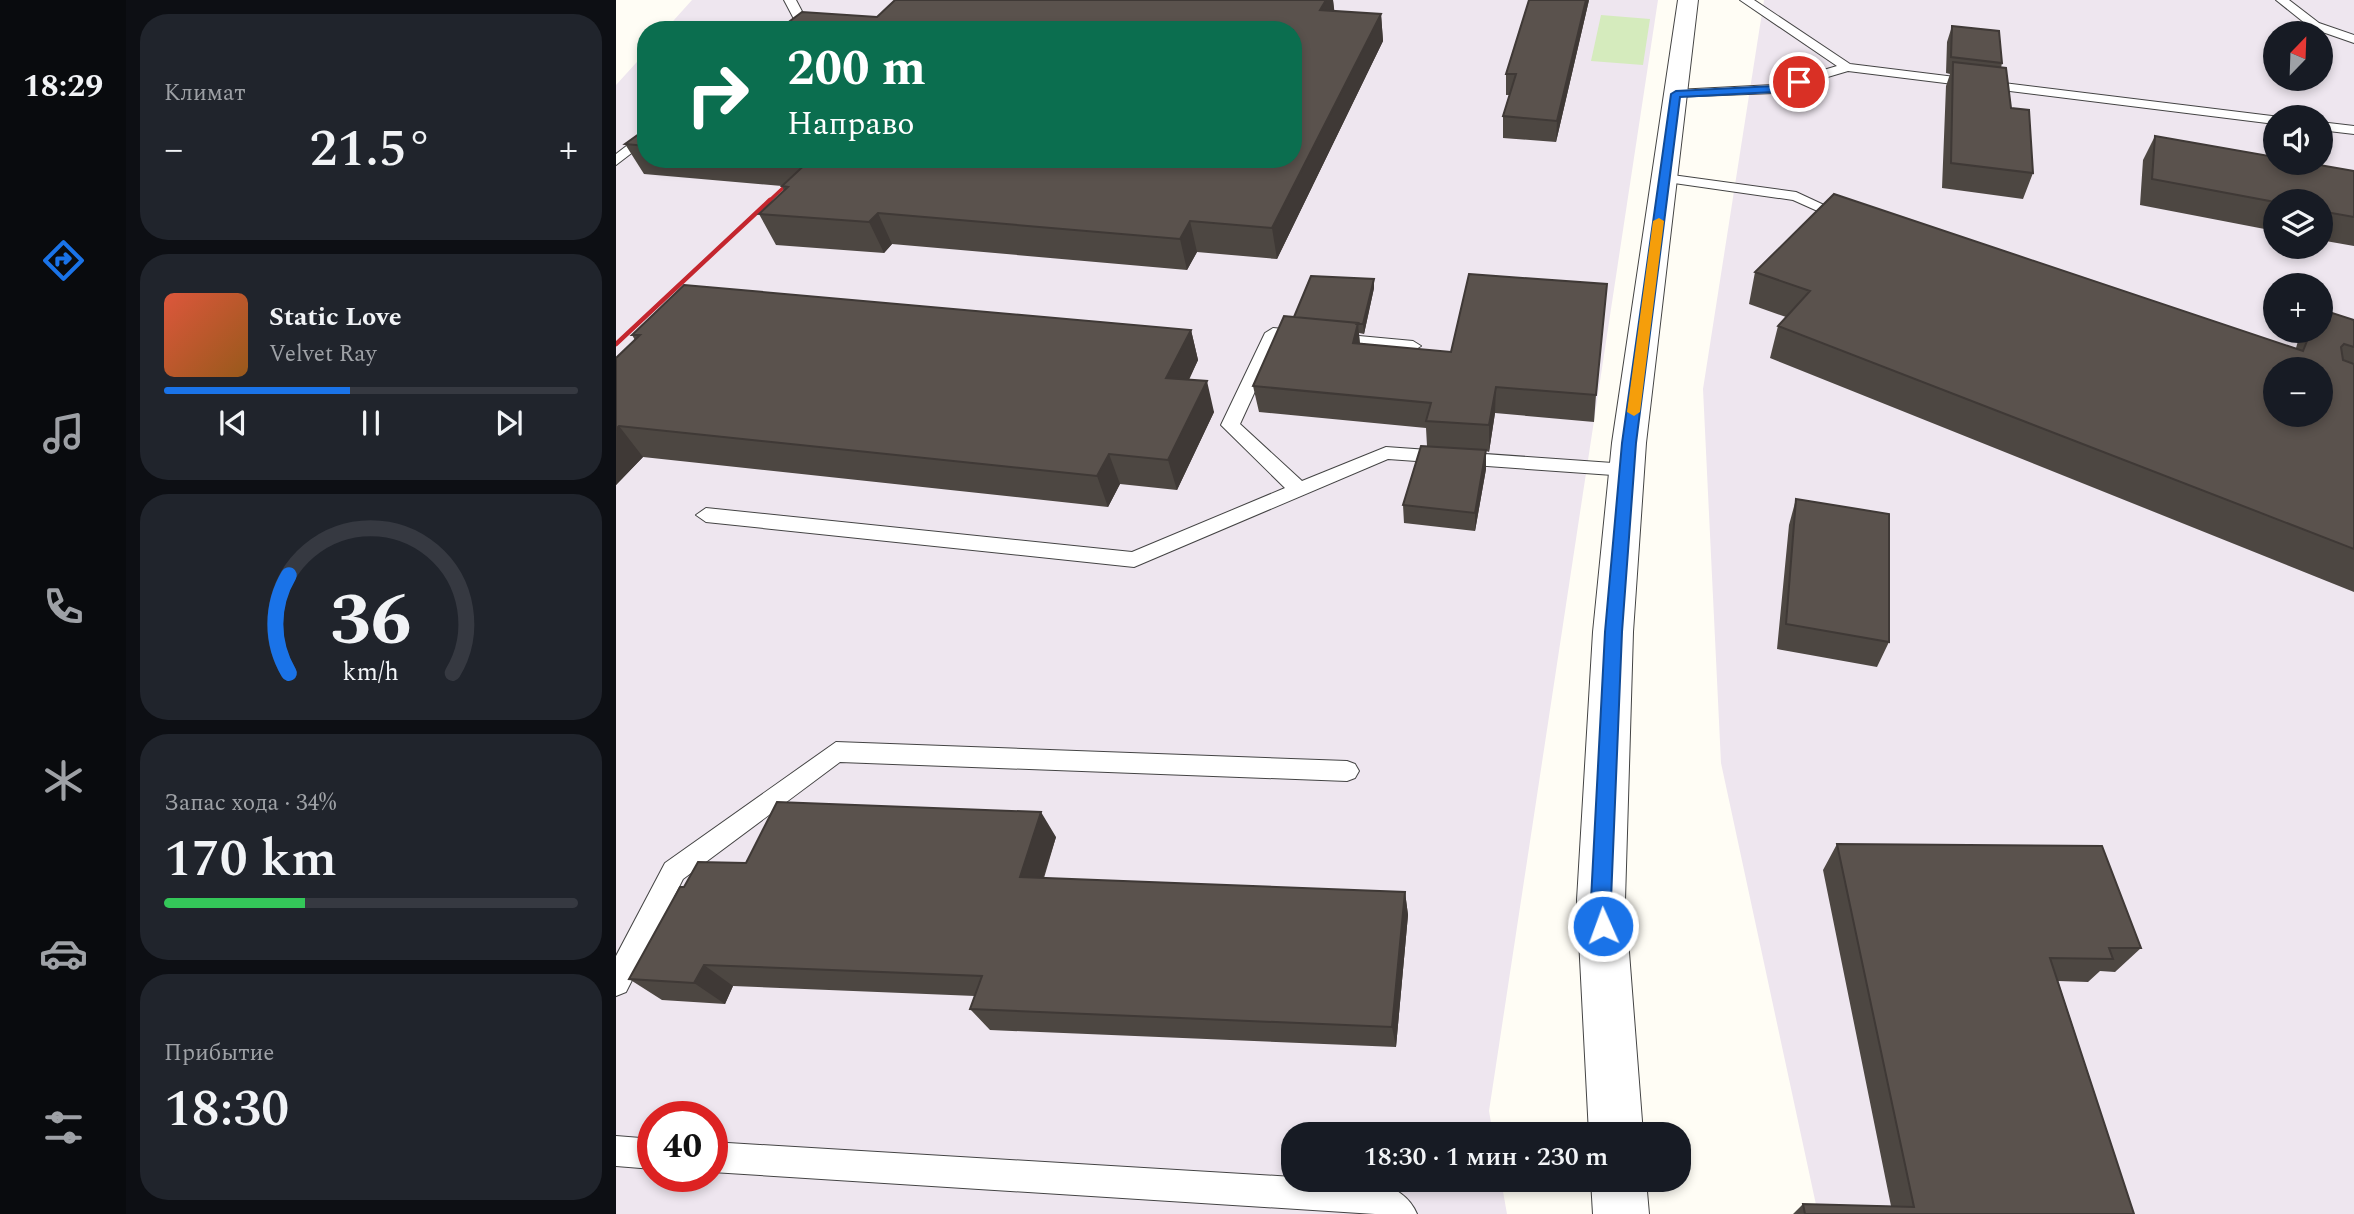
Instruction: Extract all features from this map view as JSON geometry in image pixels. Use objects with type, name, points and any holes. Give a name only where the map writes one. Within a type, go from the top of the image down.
[{"type":"street","points":[[1615,1122],[1601,900],[1614,632],[1627,470],[1688,0]]},
{"type":"street","points":[[1620,1192],[1621,1214]]},
{"type":"lane","points":[[790,0],[800,19],[798,21]]},
{"type":"lane","points":[[1746,0],[1847,67]]},
{"type":"lane","points":[[2281,0],[2303,19],[2329,34],[2354,39]]},
{"type":"lane","points":[[1676,94],[1774,89],[1847,67],[2263,119]]},
{"type":"lane","points":[[2333,128],[2354,130]]},
{"type":"lane","points":[[616,161],[637,143]]},
{"type":"lane","points":[[1665,178],[1796,196],[1856,224]]},
{"type":"lane","points":[[1299,490],[1230,425],[1273,333],[1413,346]]},
{"type":"lane","points":[[706,515],[1134,560],[1386,453],[1627,470]]},
{"type":"lane","points":[[616,984],[674,871],[836,752],[1347,771]]},
{"type":"lane","points":[[616,1152],[637,1153]]},
{"type":"lane","points":[[728,1158],[1377,1197],[1402,1214]]},
{"type":"shaded area","points":[[692,0],[1658,0],[1489,1111],[1491,1122],[1281,1122],[1281,1192],[1503,1192],[1507,1214],[616,1214],[616,85],[637,62],[637,168],[1302,168],[1302,21],[673,21]]},
{"type":"shaded area","points":[[1764,0],[2354,0],[2354,1214],[1818,1214],[1721,763],[1703,389]]},
{"type":"green space","points":[[1601,15],[1650,19],[1643,65],[1591,61]]},
{"type":"building","points":[[895,0],[1326,0],[1320,10],[1381,14],[1272,228],[1190,221],[1180,239],[878,213],[869,222],[759,214],[788,187],[782,186],[801,168],[1302,168],[1302,21],[790,21],[802,12],[877,17]]},
{"type":"building","points":[[1529,0],[1586,0],[1557,121],[1503,116],[1516,74],[1506,74]]},
{"type":"building","points":[[1952,26],[1999,31],[2002,63],[1951,57]]},
{"type":"building","points":[[1953,62],[2006,68],[2011,108],[2029,110],[2033,173],[1951,163]]},
{"type":"building","points":[[637,135],[637,145],[625,144]]},
{"type":"building","points":[[2155,136],[2263,155],[2263,175],[2333,175],[2333,167],[2354,171],[2354,217],[2333,213],[2333,189],[2263,189],[2263,200],[2152,179]]},
{"type":"building","points":[[1834,194],[2263,338],[2263,343],[2279,343],[2303,351],[2306,343],[2333,343],[2333,313],[2354,320],[2354,347],[2344,344],[2341,347],[2343,360],[2354,364],[2354,549],[1778,326],[1810,291],[1755,272]]},
{"type":"building","points":[[1469,274],[1607,284],[1596,395],[1496,387],[1489,425],[1426,421],[1431,403],[1253,386],[1284,316],[1358,323],[1353,343],[1451,352]]},
{"type":"building","points":[[1311,276],[1374,279],[1363,324],[1294,317]]},
{"type":"building","points":[[684,285],[1191,330],[1166,378],[1207,381],[1168,460],[1109,454],[1097,476],[619,426],[616,429],[616,358],[640,335],[632,335]]},
{"type":"building","points":[[1421,446],[1486,450],[1475,513],[1403,505]]},
{"type":"building","points":[[1796,499],[1889,514],[1889,642],[1786,624]]},
{"type":"building","points":[[777,802],[1041,812],[1020,877],[1405,892],[1392,1027],[970,1009],[982,976],[704,965],[694,983],[629,979],[680,887],[684,887],[698,862],[746,863]]},
{"type":"building","points":[[1837,844],[2102,846],[2141,948],[2109,948],[2113,959],[2050,958],[2134,1214],[1805,1214],[1803,1204],[1914,1207]]},
{"type":"railway","points":[[768,202],[804,168]]},
{"type":"railway","points":[[616,344],[770,200]]},
{"type":"slow traffic","points":[[1634,412],[1659,221]]},
{"type":"route","points":[[1603,926],[1601,900],[1614,632],[1629,443],[1676,94],[1774,89],[1799,82]]}]
